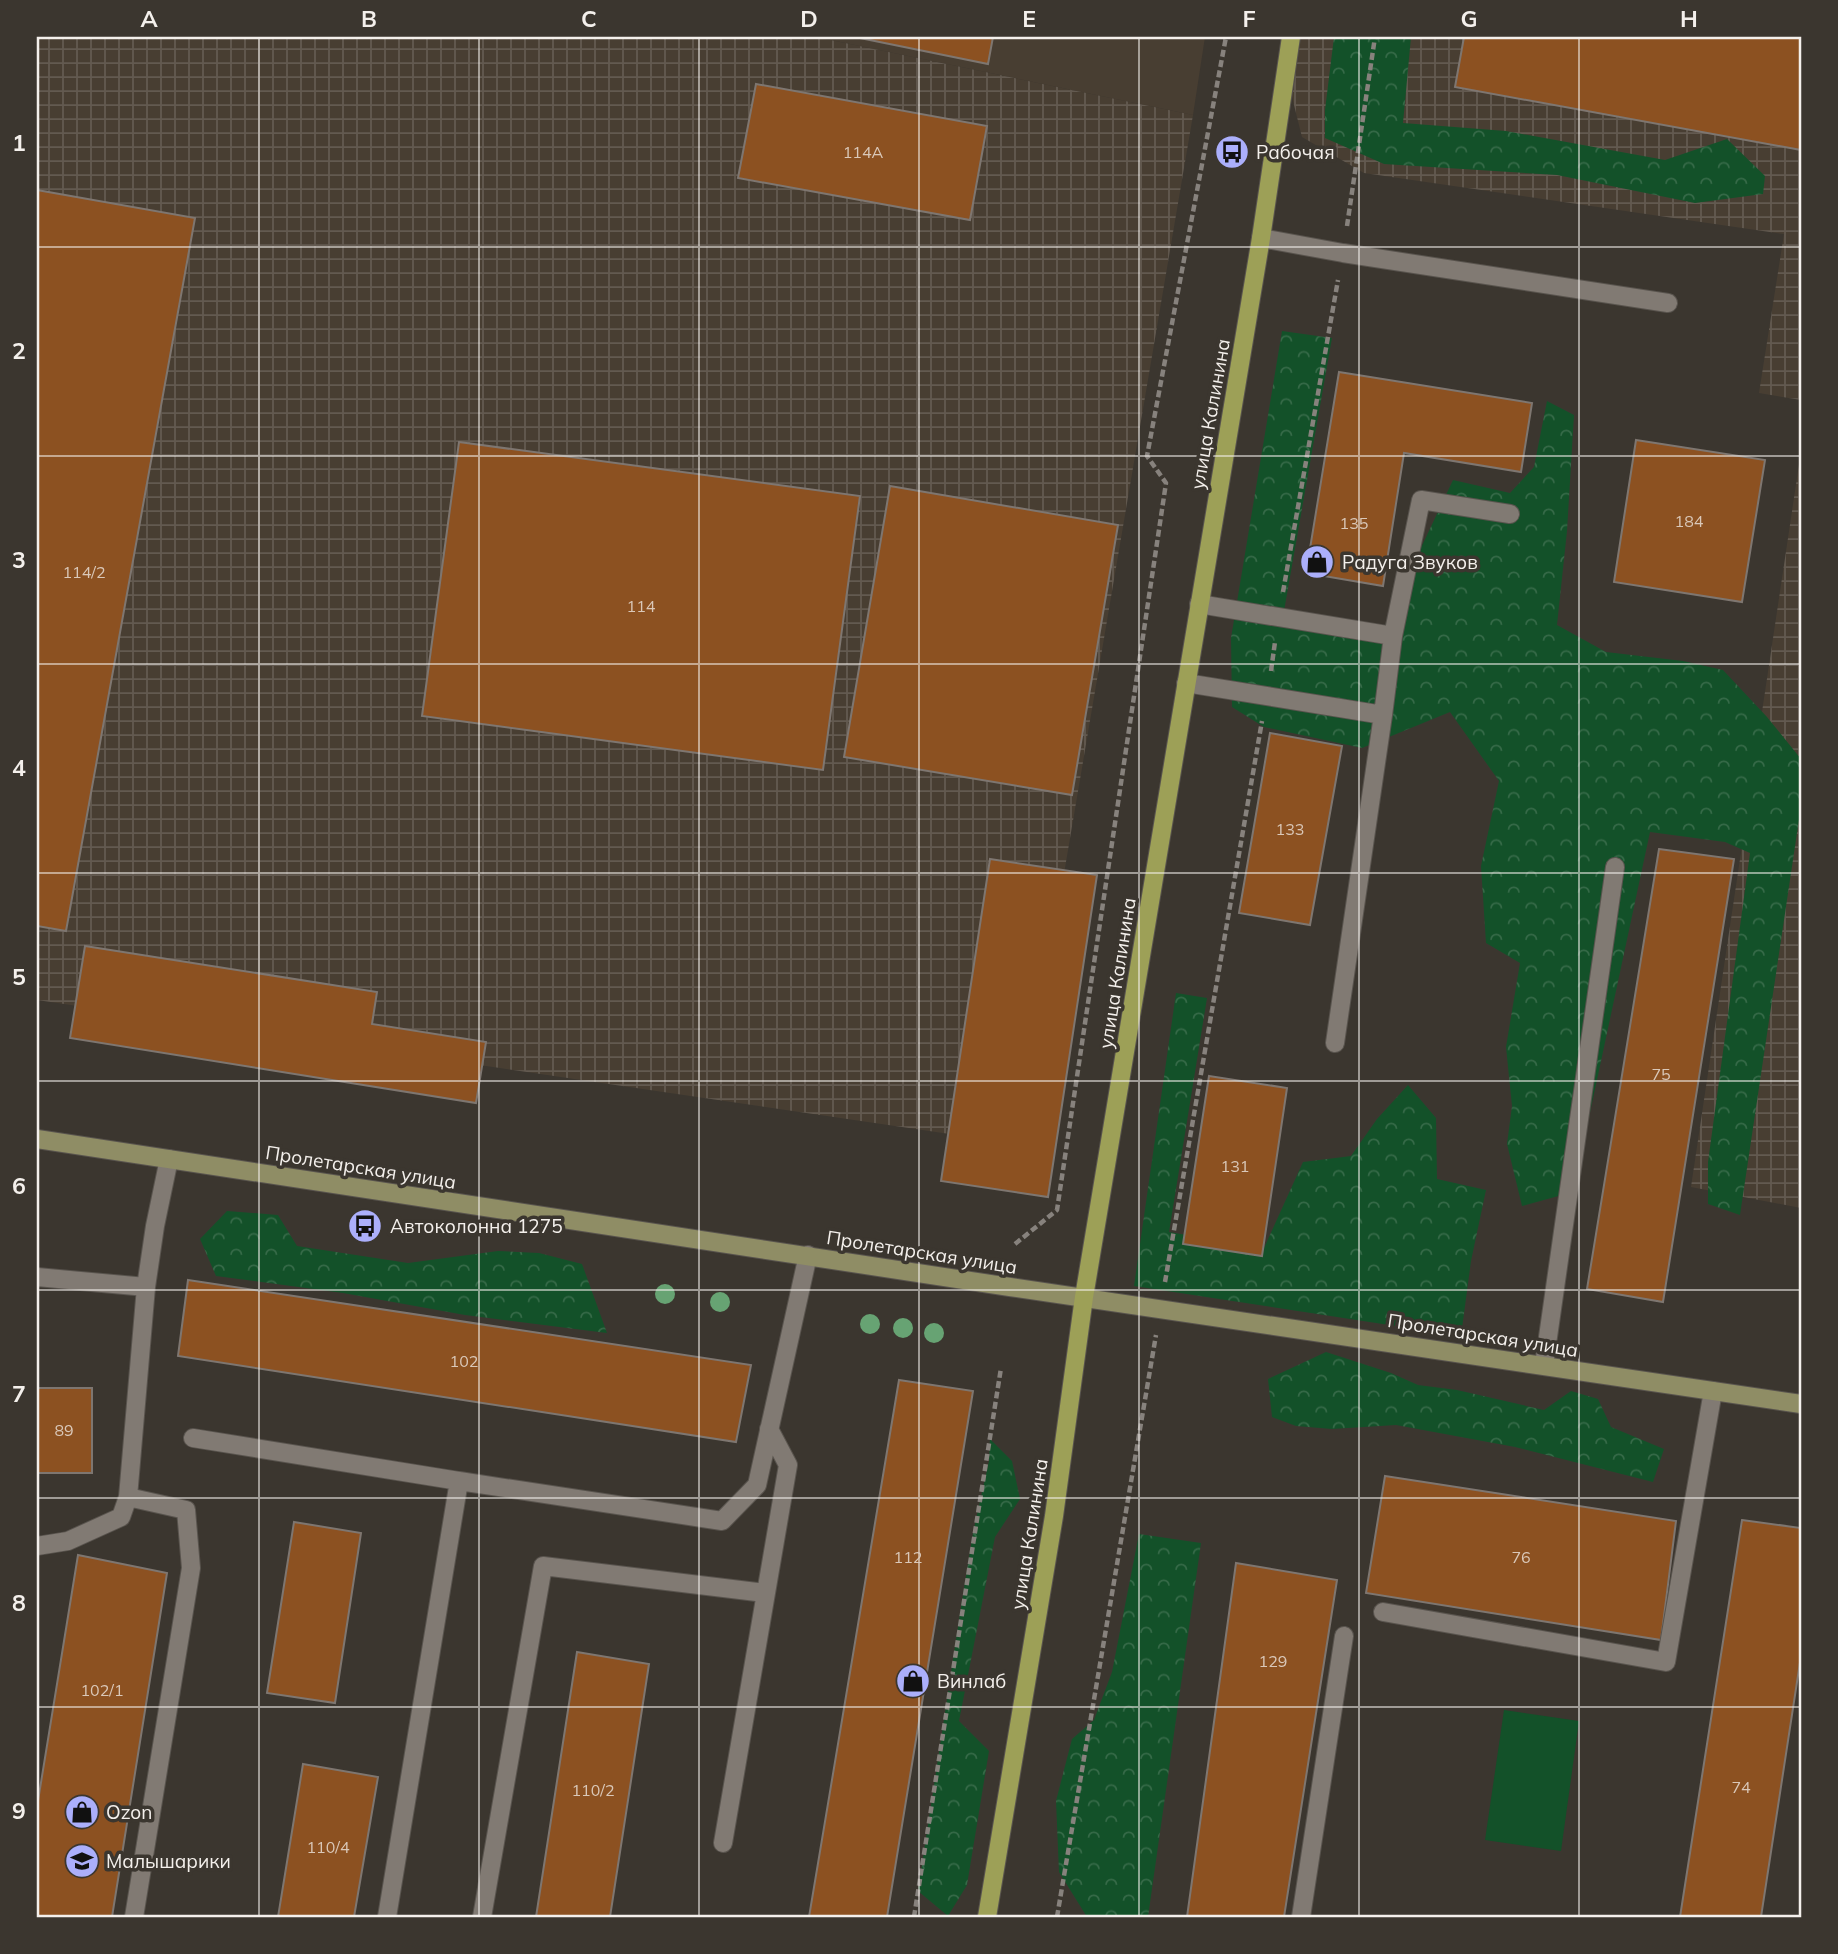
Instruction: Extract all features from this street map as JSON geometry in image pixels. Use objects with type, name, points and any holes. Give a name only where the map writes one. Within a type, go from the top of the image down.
[{"type":"main road","name":"улица Калинина","points":[[987,1917],[1054,1516],[1084,1297],[1261,237],[1291,37]]},
{"type":"street","name":"Пролетарская улица","points":[[37,1139],[1801,1404]]},
{"type":"lane","points":[[1261,237],[1343,253],[1668,303]]},
{"type":"lane","points":[[1335,1043],[1384,715],[1393,636],[1421,500],[1510,514]]},
{"type":"lane","points":[[1199,604],[1393,636]]},
{"type":"lane","points":[[1186,683],[1384,715]]},
{"type":"lane","points":[[1544,1365],[1615,867]]},
{"type":"lane","points":[[37,1546],[68,1541],[121,1517],[128,1497],[146,1287],[169,1159]]},
{"type":"lane","points":[[193,1438],[722,1521],[757,1485],[808,1255]]},
{"type":"lane","points":[[37,1277],[146,1287]]},
{"type":"lane","points":[[1383,1612],[1666,1662],[1713,1391]]},
{"type":"lane","points":[[723,1843],[788,1465],[769,1429]]},
{"type":"lane","points":[[387,1917],[459,1481]]},
{"type":"lane","points":[[128,1497],[186,1510],[191,1568],[134,1917]]},
{"type":"lane","points":[[482,1917],[543,1566],[765,1593]]},
{"type":"lane","points":[[1301,1917],[1344,1636]]},
{"type":"path","points":[[1015,1244],[1057,1210],[1166,483],[1147,456],[1226,37]]},
{"type":"path","points":[[1057,1917],[1343,253],[1375,37]]},
{"type":"path","points":[[914,1917],[1001,1368]]},
{"type":"shaded area","points":[[37,37],[816,37],[1193,115],[1018,1144],[37,1000]]},
{"type":"shaded area","points":[[816,37],[1205,37],[1193,115]]},
{"type":"shaded area","points":[[1301,37],[1801,37],[1801,400],[1759,393],[1784,234],[1364,173],[1302,137],[1292,97]]},
{"type":"shaded area","points":[[1801,451],[1801,1208],[1691,1187]]},
{"type":"green space","points":[[1334,37],[1411,37],[1403,123],[1506,131],[1665,160],[1727,139],[1765,176],[1763,194],[1695,203],[1557,175],[1384,164],[1325,138],[1325,110]]},
{"type":"green space","points":[[1282,331],[1332,338],[1284,611],[1389,629],[1419,552],[1453,480],[1510,493],[1534,467],[1547,401],[1574,415],[1567,531],[1557,625],[1606,652],[1683,661],[1723,670],[1767,717],[1801,759],[1801,806],[1740,1215],[1708,1204],[1708,1162],[1750,853],[1725,842],[1650,832],[1573,1192],[1522,1206],[1507,1144],[1512,1106],[1506,1047],[1520,963],[1486,943],[1481,866],[1499,781],[1450,712],[1362,748],[1264,727],[1232,707],[1231,638]]},
{"type":"green space","points":[[1176,993],[1207,998],[1169,1232],[1264,1248],[1303,1162],[1351,1156],[1377,1119],[1408,1085],[1436,1118],[1437,1179],[1486,1190],[1471,1261],[1461,1336],[1134,1286]]},
{"type":"green space","points":[[227,1211],[278,1215],[297,1246],[408,1263],[498,1251],[539,1253],[582,1264],[607,1333],[465,1315],[343,1293],[216,1276],[200,1239]]},
{"type":"green space","points":[[1326,1352],[1391,1373],[1418,1385],[1457,1390],[1544,1410],[1571,1391],[1598,1399],[1611,1427],[1664,1449],[1653,1482],[1515,1447],[1396,1425],[1332,1429],[1296,1426],[1272,1417],[1268,1379]]},
{"type":"green space","points":[[990,1439],[1012,1461],[1020,1499],[995,1537],[959,1721],[989,1751],[967,1885],[948,1916],[918,1891],[973,1533],[989,1461]]},
{"type":"green space","points":[[1139,1534],[1201,1543],[1148,1917],[1087,1917],[1059,1872],[1056,1801],[1072,1739],[1094,1720],[1112,1672]]},
{"type":"green space","points":[[1504,1710],[1579,1721],[1561,1851],[1485,1840]]},
{"type":"building","points":[[855,37],[993,37],[988,64]]},
{"type":"building","points":[[1464,37],[1801,37],[1801,150],[1455,87]]},
{"type":"building","points":[[756,84],[987,126],[970,220],[738,178]]},
{"type":"building","points":[[37,190],[195,218],[66,931],[37,926]]},
{"type":"building","points":[[1339,372],[1532,403],[1521,472],[1404,453],[1383,586],[1306,573]]},
{"type":"building","points":[[1636,440],[1765,460],[1742,602],[1614,582]]},
{"type":"building","points":[[459,442],[860,496],[823,770],[422,716]]},
{"type":"building","points":[[890,486],[1118,525],[1072,795],[844,757]]},
{"type":"building","points":[[1270,733],[1342,746],[1310,925],[1239,913]]},
{"type":"building","points":[[1659,849],[1734,859],[1663,1302],[1587,1289]]},
{"type":"building","points":[[990,859],[1097,875],[1048,1197],[941,1181]]},
{"type":"building","points":[[85,946],[377,992],[372,1024],[486,1042],[476,1103],[70,1038]]},
{"type":"building","points":[[1209,1076],[1287,1088],[1262,1256],[1183,1244]]},
{"type":"building","points":[[188,1280],[751,1365],[736,1442],[178,1356]]},
{"type":"building","points":[[899,1380],[973,1391],[887,1917],[809,1917]]},
{"type":"building","points":[[37,1388],[92,1388],[92,1473],[37,1473]]},
{"type":"building","points":[[1385,1476],[1676,1521],[1661,1640],[1366,1593]]},
{"type":"building","points":[[1742,1520],[1801,1528],[1801,1656],[1761,1917],[1680,1917]]},
{"type":"building","points":[[294,1522],[361,1533],[335,1703],[267,1693]]},
{"type":"building","points":[[78,1555],[167,1573],[112,1917],[37,1917],[37,1807]]},
{"type":"building","points":[[1236,1563],[1337,1580],[1284,1917],[1187,1917]]},
{"type":"building","points":[[577,1652],[649,1664],[610,1917],[536,1917]]},
{"type":"building","points":[[303,1764],[378,1777],[354,1917],[278,1917]]},
{"type":"place","name":"Рабочая","points":[[1232,152]]},
{"type":"place","name":"Радуга Звуков","points":[[1317,562]]},
{"type":"place","name":"Автоколонна 1275","points":[[365,1226]]},
{"type":"place","name":"Винлаб","points":[[913,1681]]},
{"type":"place","name":"Ozon","points":[[82,1812]]},
{"type":"place","name":"Малышарики","points":[[82,1861]]}]
